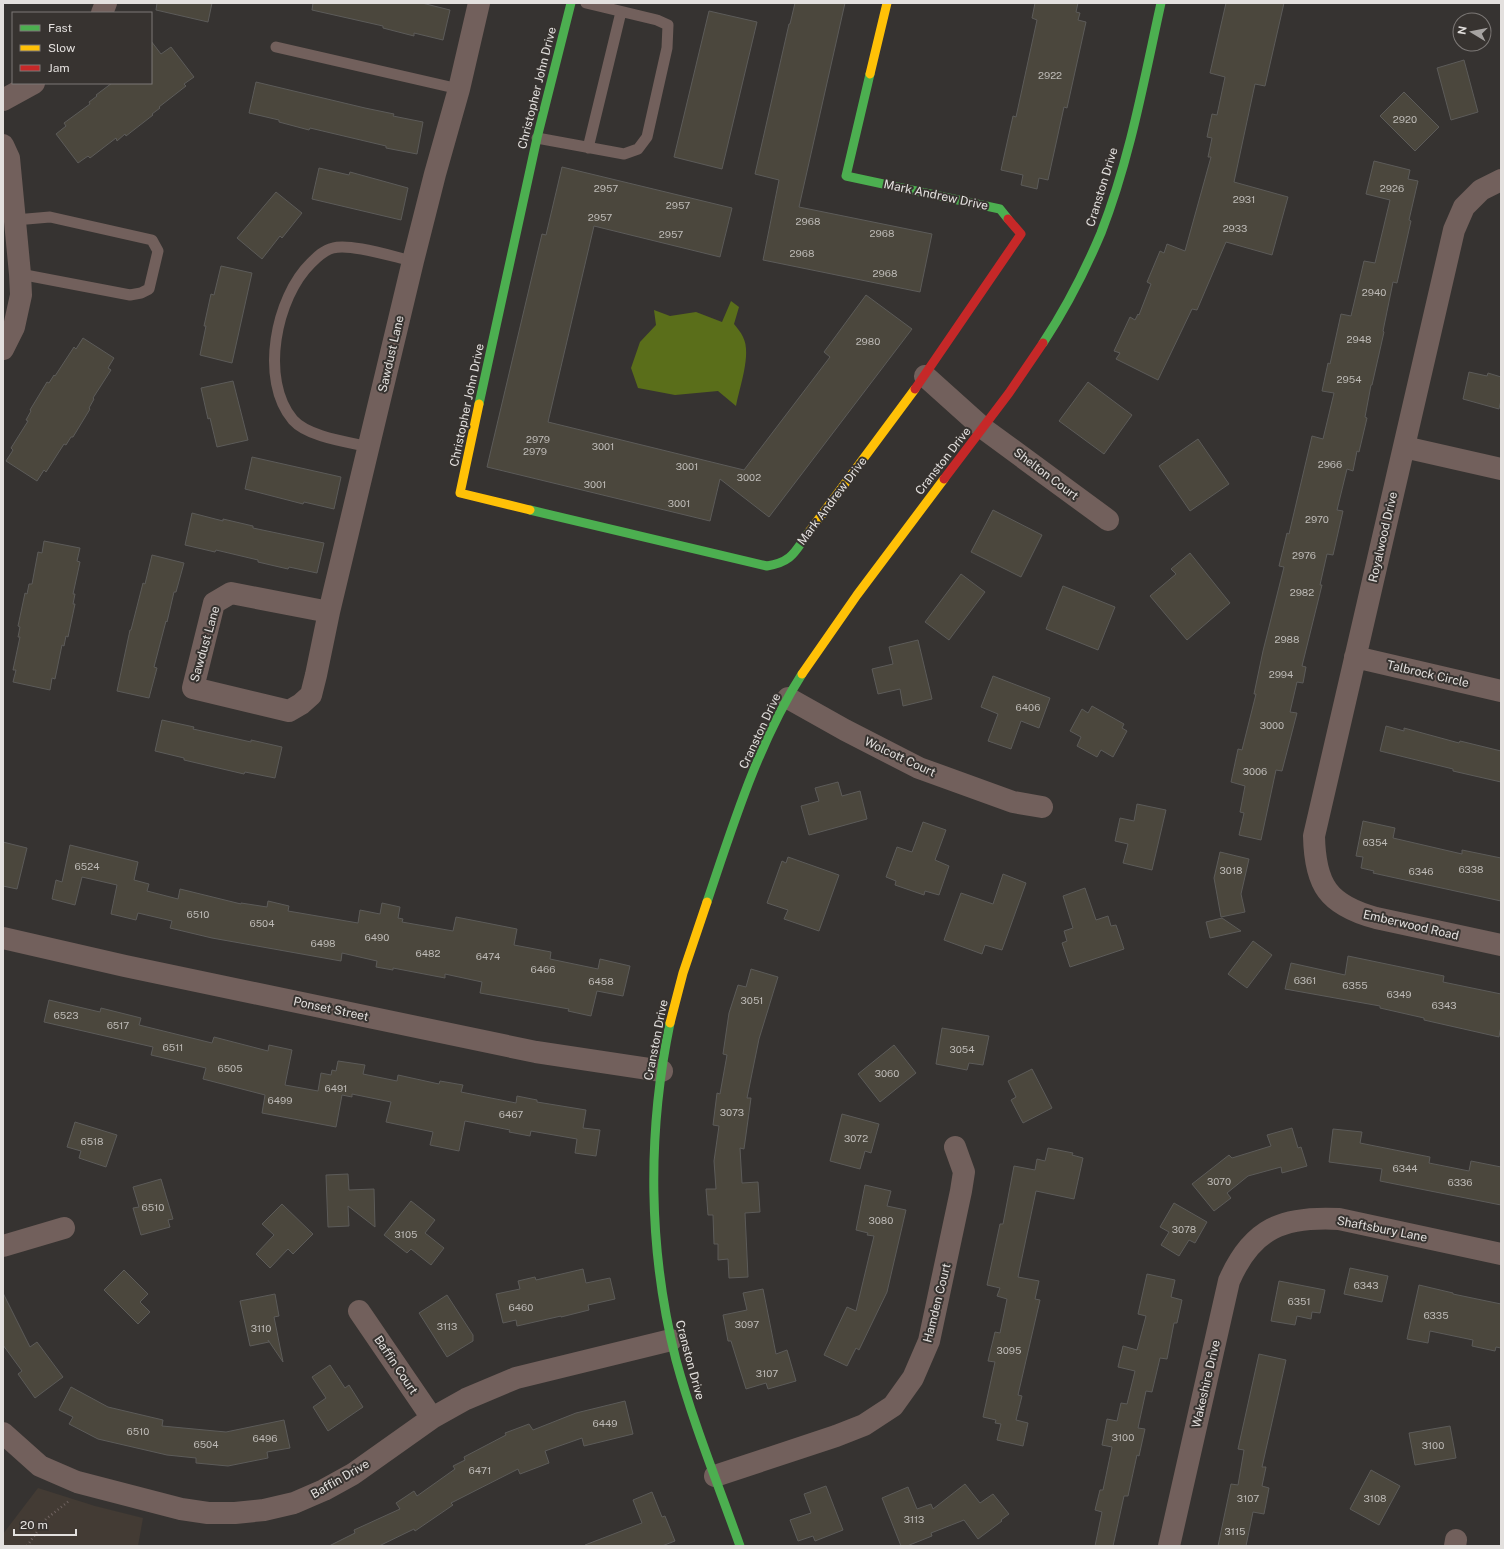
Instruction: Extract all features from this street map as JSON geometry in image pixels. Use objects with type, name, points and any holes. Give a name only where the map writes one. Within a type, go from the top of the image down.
[{"type":"street","name":"Sawdust Lane","points":[[329,612],[230,592],[214,603],[193,688],[289,711],[301,704],[311,695],[329,612],[370,447],[413,261],[435,174],[459,89],[479,3]]},
{"type":"street","name":"Christopher John Drive","points":[[570,3],[537,138],[460,493],[767,566],[779,564]]},
{"type":"street","name":"Mark Andrew Drive","points":[[779,564],[789,560],[925,376],[1022,234],[1000,209],[846,176],[887,3]]},
{"type":"street","name":"Cranston Drive","points":[[740,1546],[686,1392],[671,1340],[658,1262],[654,1190],[656,1116],[670,1024],[682,978],[707,901],[755,769],[788,698],[844,613],[917,515],[984,429],[1058,320],[1085,269],[1098,239],[1123,163],[1161,3]]},
{"type":"street","points":[[3,100],[32,84]]},
{"type":"street","points":[[3,349],[14,326],[21,295],[15,220],[5,152]]},
{"type":"street","name":"Royalwood Drive","points":[[1327,890],[1318,874],[1314,855],[1314,836],[1454,230],[1464,207],[1481,190],[1501,180]]},
{"type":"street","points":[[925,376],[984,429]]},
{"type":"street","name":"Shelton Court","points":[[984,429],[1108,520]]},
{"type":"street","points":[[1404,446],[1501,469]]},
{"type":"street","name":"Talbrock Circle","points":[[1355,657],[1501,691]]},
{"type":"street","name":"Wolcott Court","points":[[788,698],[845,730],[919,768],[1013,802],[1042,807]]},
{"type":"street","name":"Emberwood Road","points":[[1327,890],[1337,902],[1362,915],[1501,945]]},
{"type":"street","name":"Ponset Street","points":[[3,938],[125,966],[536,1052],[662,1071]]},
{"type":"street","name":"Hamden Court","points":[[715,1476],[836,1436],[864,1425],[893,1406],[913,1378],[929,1341],[951,1245],[964,1172],[955,1147]]},
{"type":"street","name":"Shaftsbury Lane","points":[[1264,1233],[1281,1225],[1300,1220],[1319,1218],[1339,1219],[1501,1254]]},
{"type":"street","points":[[3,1246],[64,1228]]},
{"type":"street","name":"Wakeshire Drive","points":[[1170,1546],[1229,1281],[1242,1254],[1264,1233]]},
{"type":"street","name":"Baffin Court","points":[[360,1311],[432,1418]]},
{"type":"street","name":"Baffin Drive","points":[[3,1433],[40,1466],[82,1484],[181,1509],[208,1513],[235,1513],[264,1510],[294,1503],[324,1490],[353,1474],[432,1418],[466,1399],[516,1378],[671,1340]]},
{"type":"lane","points":[[537,138],[624,154],[638,149],[647,137],[667,48],[668,25],[657,20],[586,3]]},
{"type":"lane","points":[[588,148],[621,12]]},
{"type":"lane","points":[[276,47],[459,89]]},
{"type":"lane","points":[[15,220],[50,217],[57,218],[152,240],[158,251],[149,289],[141,293],[130,295],[20,274]]},
{"type":"lane","points":[[370,447],[308,431],[294,421],[283,406],[277,389],[275,370],[276,348],[285,304],[306,268],[319,255],[331,248],[343,246],[413,261]]},
{"type":"path","points":[[27,1546],[46,1519],[56,1510],[67,1504],[82,1484]]},
{"type":"shaded area","points":[[731,301],[739,307],[734,324],[743,337],[746,352],[746,362],[736,406],[718,391],[675,395],[638,388],[631,368],[640,342],[656,325],[654,310],[670,316],[696,312],[722,322]]},
{"type":"shaded area","points":[[38,1488],[95,1506],[143,1518],[138,1546],[3,1546],[3,1534]]},
{"type":"building","points":[[157,3],[212,3],[208,22],[156,10]]},
{"type":"building","points":[[313,3],[422,3],[450,10],[443,40],[414,33],[414,36],[383,28],[383,26],[312,10]]},
{"type":"building","points":[[795,3],[845,3],[799,207],[932,234],[920,292],[763,260],[779,180],[755,174]]},
{"type":"building","points":[[1035,3],[1078,3],[1076,12],[1080,13],[1078,20],[1086,22],[1067,108],[1064,107],[1048,180],[1039,178],[1037,189],[1021,185],[1023,175],[1001,170],[1013,116],[1016,117],[1037,20],[1032,18]]},
{"type":"building","points":[[1226,3],[1284,3],[1265,86],[1255,84],[1234,182],[1288,197],[1272,255],[1226,242],[1197,310],[1192,309],[1158,380],[1116,359],[1120,353],[1114,351],[1130,317],[1135,320],[1138,314],[1139,315],[1151,284],[1147,282],[1160,251],[1164,253],[1167,244],[1185,251],[1211,157],[1208,157],[1212,138],[1207,137],[1212,114],[1217,115],[1225,77],[1210,73]]},
{"type":"building","points":[[709,11],[757,22],[722,169],[674,157]]},
{"type":"building","points":[[152,42],[161,54],[171,47],[194,77],[184,84],[186,86],[159,107],[160,108],[152,114],[153,115],[126,136],[125,134],[117,141],[116,138],[90,158],[88,156],[78,163],[56,134],[66,126],[64,123],[90,104],[89,102],[97,96],[96,95],[111,84],[152,84]]},
{"type":"building","points":[[1464,60],[1478,112],[1451,120],[1437,68]]},
{"type":"building","points":[[256,82],[423,122],[417,154],[386,148],[386,146],[310,128],[309,130],[279,122],[279,120],[249,113]]},
{"type":"building","points":[[1404,92],[1439,127],[1415,151],[1380,116]]},
{"type":"building","points":[[1374,161],[1410,170],[1408,179],[1418,181],[1409,220],[1411,221],[1397,283],[1393,282],[1384,332],[1371,385],[1365,417],[1367,418],[1359,452],[1357,451],[1353,471],[1347,469],[1337,510],[1343,511],[1333,555],[1327,554],[1320,585],[1322,585],[1302,666],[1306,667],[1303,683],[1297,682],[1290,712],[1297,713],[1282,771],[1276,770],[1261,840],[1239,835],[1244,813],[1240,812],[1245,786],[1231,782],[1238,749],[1242,750],[1256,694],[1254,694],[1263,651],[1284,567],[1279,566],[1287,533],[1289,534],[1312,436],[1323,439],[1334,393],[1322,391],[1328,363],[1330,364],[1341,314],[1351,316],[1364,261],[1375,263],[1390,200],[1366,194]]},
{"type":"building","points":[[562,167],[732,208],[720,257],[594,226],[548,422],[744,470],[830,357],[824,352],[866,295],[912,329],[769,517],[720,479],[710,521],[487,467],[542,234],[546,235]]},
{"type":"building","points":[[319,168],[349,175],[350,172],[408,188],[401,220],[312,199]]},
{"type":"building","points":[[276,192],[302,213],[282,238],[280,236],[262,259],[237,238]]},
{"type":"building","points":[[221,266],[252,273],[232,363],[200,355],[206,326],[204,326],[211,294],[214,295]]},
{"type":"building","points":[[83,338],[114,358],[108,368],[111,370],[93,398],[94,399],[89,408],[90,409],[73,437],[71,437],[66,445],[64,444],[46,472],[44,470],[37,481],[6,461],[13,450],[11,448],[28,421],[26,420],[31,411],[30,410],[47,382],[49,383],[54,375],[55,376],[74,347],[76,349]]},
{"type":"building","points":[[1469,372],[1487,376],[1488,373],[1501,377],[1501,400],[1499,409],[1463,399]]},
{"type":"building","points":[[233,381],[248,440],[217,447],[210,418],[208,419],[201,388]]},
{"type":"building","points":[[1088,382],[1132,415],[1104,454],[1059,421]]},
{"type":"building","points":[[1198,439],[1229,484],[1190,511],[1159,466]]},
{"type":"building","points":[[252,457],[341,477],[334,509],[304,502],[303,504],[245,489]]},
{"type":"building","points":[[993,510],[1042,535],[1021,577],[971,552]]},
{"type":"building","points":[[192,513],[324,543],[317,573],[289,567],[288,569],[216,550],[215,552],[185,545]]},
{"type":"building","points":[[44,541],[80,548],[77,561],[80,562],[73,594],[75,594],[73,604],[75,604],[68,637],[66,636],[64,646],[62,645],[55,679],[52,678],[50,690],[13,682],[16,670],[13,670],[20,637],[18,637],[20,627],[18,626],[25,593],[27,594],[29,584],[32,584],[38,552],[42,553]]},
{"type":"building","points":[[1190,553],[1230,603],[1187,640],[1150,596],[1176,574],[1171,569]]},
{"type":"building","points":[[152,555],[184,563],[176,592],[174,592],[154,667],[157,668],[149,698],[117,691],[130,630],[143,583],[145,584]]},
{"type":"building","points":[[961,574],[985,592],[949,640],[925,622]]},
{"type":"building","points":[[1063,586],[1115,607],[1098,650],[1046,629]]},
{"type":"building","points":[[918,640],[932,699],[903,706],[900,689],[878,694],[872,669],[893,664],[889,647]]},
{"type":"building","points":[[993,676],[1050,698],[1039,728],[1021,721],[1011,749],[988,741],[998,714],[981,707]]},
{"type":"building","points":[[1092,706],[1124,724],[1122,728],[1127,731],[1113,757],[1101,750],[1097,757],[1077,746],[1081,737],[1070,731],[1082,709],[1088,713]]},
{"type":"building","points":[[162,720],[194,727],[193,729],[251,742],[251,740],[282,747],[275,778],[245,772],[244,774],[184,760],[184,758],[155,751]]},
{"type":"building","points":[[1386,726],[1404,731],[1404,728],[1459,743],[1460,741],[1501,751],[1501,782],[1453,771],[1453,769],[1380,751]]},
{"type":"building","points":[[838,782],[842,796],[860,791],[867,819],[809,835],[801,806],[819,801],[815,788]]},
{"type":"building","points":[[1137,804],[1166,810],[1152,870],[1123,863],[1128,844],[1115,841],[1120,818],[1134,821]]},
{"type":"building","points":[[1363,821],[1395,828],[1393,838],[1462,854],[1462,850],[1501,858],[1501,901],[1373,873],[1374,871],[1361,868],[1363,857],[1356,856]]},
{"type":"building","points":[[923,822],[946,830],[935,860],[949,866],[939,895],[925,891],[924,895],[895,885],[896,881],[886,877],[897,847],[912,852]]},
{"type":"building","points":[[3,842],[27,848],[17,889],[3,886]]},
{"type":"building","points":[[70,845],[138,862],[134,880],[149,884],[147,891],[178,899],[180,889],[241,904],[267,907],[268,901],[289,906],[288,911],[358,923],[360,910],[380,914],[382,903],[400,907],[398,918],[403,919],[402,922],[453,931],[456,917],[517,929],[514,945],[551,952],[550,959],[598,969],[600,959],[630,966],[623,996],[597,991],[591,1016],[568,1011],[569,1009],[480,993],[482,982],[445,974],[445,978],[393,968],[393,970],[376,967],[377,961],[342,953],[341,961],[212,938],[170,928],[172,921],[138,913],[136,920],[111,914],[117,885],[82,877],[75,905],[52,899],[56,880],[62,882]]},
{"type":"building","points":[[1220,852],[1249,859],[1241,894],[1245,912],[1221,917],[1214,878]]},
{"type":"building","points":[[788,857],[839,875],[819,931],[784,919],[788,910],[767,903],[782,861],[786,863]]},
{"type":"building","points":[[1003,874],[1026,883],[1002,950],[985,945],[982,954],[944,940],[961,893],[993,904]]},
{"type":"building","points":[[1085,888],[1096,920],[1108,916],[1111,926],[1116,925],[1124,949],[1070,967],[1062,943],[1067,941],[1064,931],[1073,928],[1063,896]]},
{"type":"building","points":[[1222,918],[1241,931],[1210,938],[1206,922]]},
{"type":"building","points":[[1253,941],[1272,955],[1247,988],[1228,974]]},
{"type":"building","points":[[1348,956],[1444,976],[1443,982],[1501,994],[1501,1026],[1499,1037],[1424,1020],[1424,1018],[1380,1008],[1380,1006],[1285,989],[1291,963],[1345,975]]},
{"type":"building","points":[[751,969],[778,977],[759,1039],[747,1098],[751,1098],[744,1149],[740,1148],[742,1183],[758,1182],[760,1212],[745,1213],[748,1277],[729,1278],[728,1259],[718,1260],[718,1244],[714,1244],[713,1215],[708,1215],[706,1189],[716,1189],[714,1161],[719,1126],[713,1125],[717,1093],[720,1094],[727,1055],[723,1054],[729,1013],[738,985],[746,987]]},
{"type":"building","points":[[49,1000],[100,1012],[101,1008],[141,1018],[139,1025],[212,1043],[214,1037],[268,1051],[269,1045],[292,1050],[285,1085],[318,1091],[321,1073],[331,1075],[332,1070],[336,1071],[338,1061],[365,1065],[363,1074],[397,1081],[398,1075],[439,1084],[440,1081],[463,1085],[461,1092],[516,1103],[517,1096],[537,1100],[537,1102],[586,1110],[583,1128],[600,1130],[596,1156],[575,1153],[577,1139],[531,1131],[530,1136],[509,1132],[510,1130],[465,1121],[459,1151],[430,1145],[433,1132],[386,1122],[391,1102],[352,1094],[352,1097],[342,1095],[336,1127],[262,1113],[265,1095],[203,1079],[206,1068],[151,1055],[153,1047],[44,1022]]},
{"type":"building","points":[[942,1028],[989,1036],[983,1065],[969,1063],[967,1070],[936,1064]]},
{"type":"building","points":[[894,1045],[916,1073],[880,1102],[858,1074]]},
{"type":"building","points":[[1032,1069],[1052,1108],[1023,1123],[1011,1100],[1016,1097],[1008,1081]]},
{"type":"building","points":[[842,1114],[879,1124],[871,1153],[865,1151],[860,1169],[830,1161]]},
{"type":"building","points":[[75,1122],[117,1135],[106,1167],[79,1158],[81,1151],[67,1147]]},
{"type":"building","points":[[1292,1128],[1298,1148],[1301,1147],[1307,1166],[1282,1173],[1281,1167],[1248,1176],[1227,1193],[1231,1198],[1214,1211],[1192,1184],[1229,1155],[1232,1158],[1271,1146],[1267,1135]]},
{"type":"building","points":[[1333,1129],[1362,1132],[1360,1143],[1430,1157],[1429,1163],[1469,1171],[1471,1161],[1501,1167],[1501,1205],[1380,1181],[1382,1169],[1329,1162]]},
{"type":"building","points":[[1048,1148],[1073,1153],[1072,1155],[1083,1158],[1074,1199],[1036,1191],[1018,1277],[1039,1281],[1035,1299],[1040,1300],[1018,1395],[1022,1396],[1016,1420],[1028,1423],[1023,1446],[997,1440],[1001,1424],[995,1423],[996,1420],[983,1417],[995,1362],[988,1361],[995,1332],[1000,1333],[1007,1299],[997,1296],[1000,1288],[987,1285],[1000,1224],[1003,1224],[1014,1166],[1035,1170],[1037,1159],[1045,1161]]},
{"type":"building","points":[[348,1174],[349,1190],[374,1189],[375,1227],[348,1206],[349,1226],[328,1227],[326,1175]]},
{"type":"building","points":[[161,1179],[173,1219],[168,1220],[170,1227],[141,1235],[133,1208],[139,1207],[133,1187]]},
{"type":"building","points":[[865,1185],[891,1191],[887,1206],[906,1210],[887,1292],[859,1350],[856,1348],[847,1366],[824,1355],[847,1307],[856,1311],[874,1236],[867,1235],[868,1233],[856,1230]]},
{"type":"building","points":[[411,1201],[435,1220],[425,1233],[444,1248],[431,1265],[411,1249],[407,1253],[384,1235]]},
{"type":"building","points":[[1174,1203],[1207,1222],[1195,1243],[1189,1240],[1179,1256],[1161,1245],[1169,1232],[1160,1227]]},
{"type":"building","points":[[282,1204],[313,1234],[293,1254],[288,1249],[270,1268],[256,1254],[274,1235],[262,1224]]},
{"type":"building","points":[[1350,1268],[1388,1276],[1382,1302],[1344,1294]]},
{"type":"building","points":[[583,1269],[586,1283],[610,1278],[615,1299],[588,1305],[589,1310],[561,1317],[517,1326],[516,1320],[503,1323],[496,1294],[520,1289],[518,1281],[535,1277],[536,1280]]},
{"type":"building","points":[[124,1270],[148,1294],[140,1302],[150,1312],[138,1324],[104,1290]]},
{"type":"building","points":[[1147,1274],[1175,1280],[1171,1297],[1182,1300],[1177,1323],[1174,1323],[1167,1359],[1160,1358],[1152,1392],[1146,1391],[1138,1428],[1145,1429],[1139,1456],[1137,1455],[1128,1496],[1124,1496],[1113,1546],[1095,1546],[1102,1512],[1095,1510],[1100,1490],[1103,1490],[1112,1447],[1102,1445],[1107,1419],[1117,1421],[1121,1403],[1127,1404],[1135,1371],[1118,1367],[1123,1346],[1137,1350],[1146,1316],[1138,1314]]},
{"type":"building","points":[[1279,1281],[1325,1290],[1320,1313],[1312,1312],[1311,1319],[1297,1316],[1295,1325],[1271,1321]]},
{"type":"building","points":[[1419,1285],[1501,1304],[1501,1348],[1496,1347],[1495,1351],[1472,1346],[1473,1340],[1430,1331],[1428,1343],[1407,1339]]},
{"type":"building","points":[[763,1289],[776,1354],[787,1350],[796,1381],[768,1389],[766,1383],[746,1389],[731,1341],[728,1341],[723,1315],[747,1310],[743,1293]]},
{"type":"building","points":[[3,1293],[30,1347],[37,1342],[63,1377],[35,1398],[18,1374],[22,1371],[3,1345]]},
{"type":"building","points":[[275,1294],[279,1316],[274,1317],[283,1362],[268,1340],[269,1342],[250,1346],[240,1301]]},
{"type":"building","points":[[447,1295],[473,1335],[473,1341],[447,1357],[419,1313]]},
{"type":"building","points":[[1259,1354],[1286,1360],[1262,1467],[1266,1467],[1262,1486],[1269,1488],[1264,1514],[1253,1512],[1246,1546],[1218,1546],[1231,1484],[1238,1485],[1244,1450],[1238,1449]]},
{"type":"building","points":[[330,1365],[345,1388],[349,1385],[363,1407],[328,1431],[313,1407],[326,1398],[312,1377]]},
{"type":"building","points":[[71,1387],[108,1407],[163,1420],[162,1426],[226,1432],[284,1420],[290,1448],[267,1452],[268,1458],[228,1466],[196,1463],[196,1458],[167,1455],[98,1439],[69,1424],[73,1417],[59,1410]]},
{"type":"building","points":[[625,1401],[633,1434],[584,1446],[582,1438],[545,1451],[549,1463],[520,1474],[518,1469],[451,1503],[453,1505],[415,1531],[414,1529],[379,1546],[329,1546],[355,1533],[354,1530],[400,1509],[396,1503],[414,1491],[417,1496],[455,1469],[453,1466],[465,1460],[464,1457],[506,1435],[505,1433],[529,1424],[533,1430],[576,1413]]},
{"type":"building","points":[[1450,1426],[1456,1458],[1415,1465],[1409,1433]]},
{"type":"building","points":[[1371,1470],[1400,1486],[1379,1525],[1350,1509]]},
{"type":"building","points":[[965,1484],[980,1503],[993,1494],[1009,1514],[978,1539],[964,1520],[931,1533],[932,1536],[907,1546],[901,1546],[882,1498],[908,1487],[917,1509],[931,1504],[933,1509]]},
{"type":"building","points":[[826,1486],[843,1530],[815,1541],[813,1536],[798,1541],[790,1520],[811,1513],[804,1494]]},
{"type":"building","points":[[652,1492],[662,1517],[665,1516],[675,1541],[662,1546],[585,1546],[642,1523],[633,1500]]},
{"type":"traffic: fast","points":[[479,404],[537,138],[571,3]]},
{"type":"traffic: fast","points":[[1043,343],[1060,316],[1082,275],[1101,233],[1111,205],[1136,119],[1161,3]]},
{"type":"traffic: fast","points":[[870,74],[846,176],[1000,209],[1008,219]]},
{"type":"traffic: fast","points":[[530,510],[767,566],[783,562],[792,555],[809,532]]},
{"type":"traffic: fast","points":[[707,902],[737,814],[759,756],[786,700],[802,674]]},
{"type":"traffic: fast","points":[[670,1023],[657,1107],[654,1149],[654,1192],[660,1277],[676,1360],[683,1384],[740,1546]]},
{"type":"traffic: slow","points":[[870,74],[887,3]]},
{"type":"traffic: slow","points":[[809,532],[915,389]]},
{"type":"traffic: slow","points":[[479,404],[460,493],[530,510]]},
{"type":"traffic: slow","points":[[802,674],[857,595],[944,479]]},
{"type":"traffic: slow","points":[[670,1023],[683,973],[707,902]]},
{"type":"traffic: jam","points":[[915,389],[1021,234],[1008,219]]},
{"type":"traffic: jam","points":[[944,479],[1009,393],[1043,343]]}]
